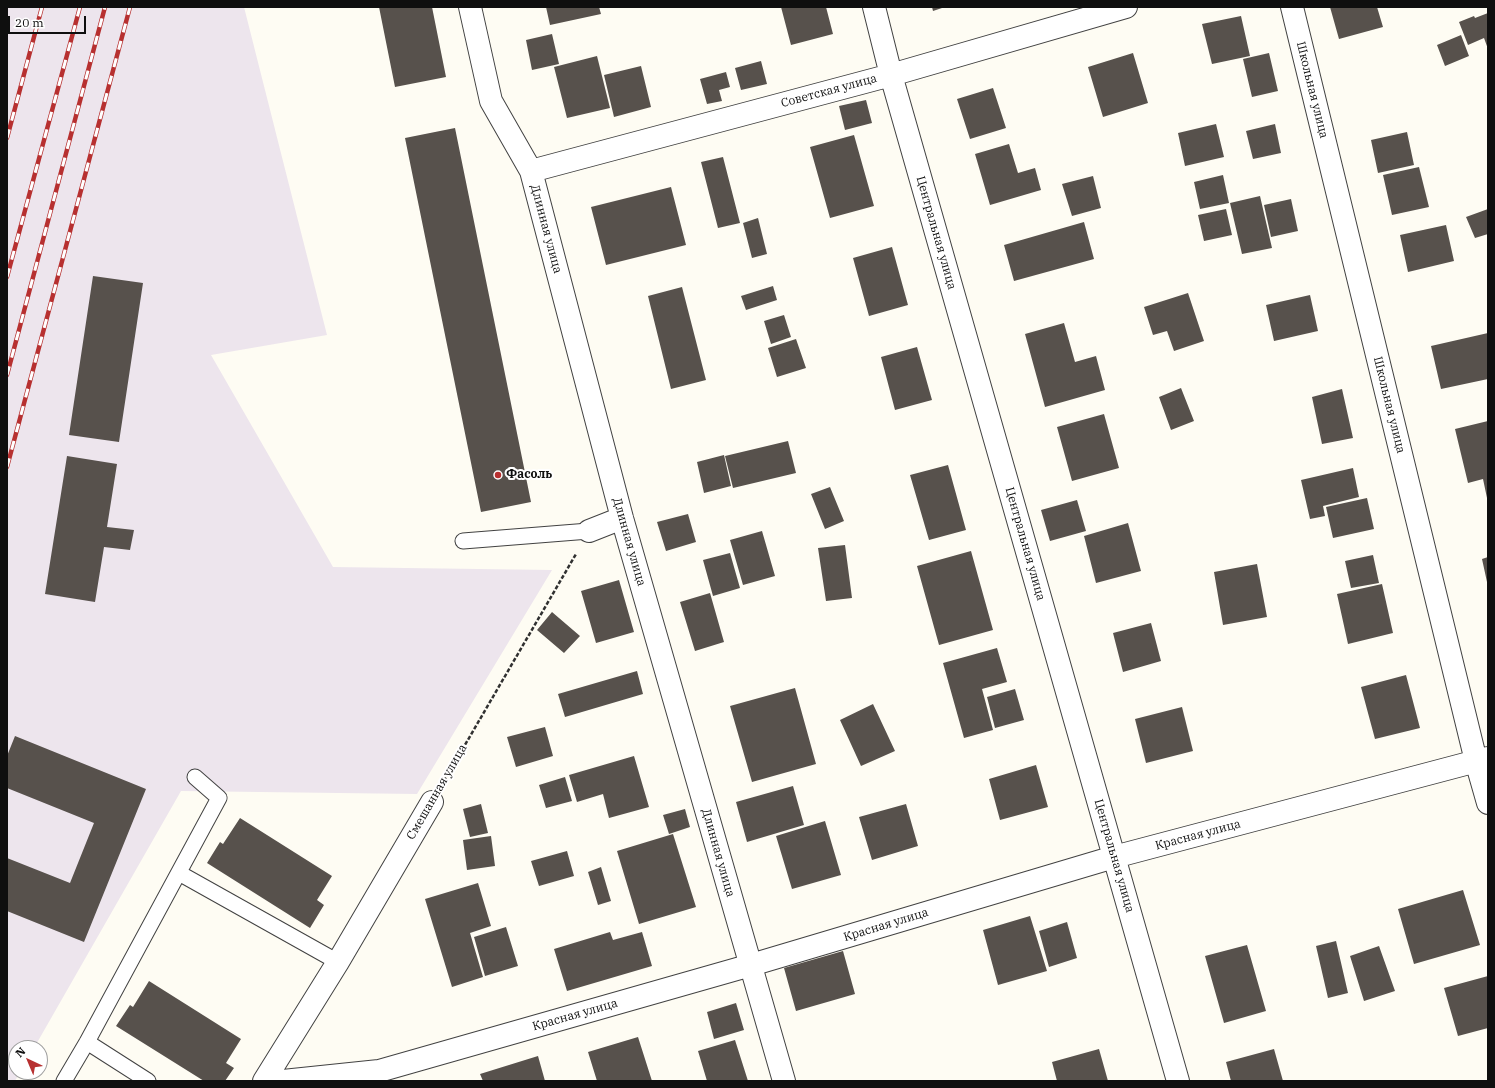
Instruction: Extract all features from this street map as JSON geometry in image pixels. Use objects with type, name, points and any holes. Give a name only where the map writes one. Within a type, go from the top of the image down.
[{"type":"street","name":"Длинная улица","points":[[470,7],[490,101],[532,171],[622,518],[784,1081]]},
{"type":"street","name":"Центральная улица","points":[[874,7],[891,75],[1178,1081]]},
{"type":"street","name":"Советская улица","points":[[532,171],[891,75],[1126,7]]},
{"type":"street","name":"Школьная улица","points":[[1292,7],[1482,760],[1488,803]]},
{"type":"street","points":[[589,531],[622,518]]},
{"type":"street","name":"Красная улица","points":[[284,1081],[380,1076],[1114,857],[1482,760]]},
{"type":"street","name":"Смешанная улица","points":[[264,1081],[338,962],[432,802]]},
{"type":"lane","points":[[463,541],[589,531]]},
{"type":"lane","points":[[64,1081],[88,1042],[219,798],[195,777]]},
{"type":"lane","points":[[179,873],[338,962]]},
{"type":"lane","points":[[88,1042],[148,1081]]},
{"type":"path","name":"Смешанная улица","points":[[432,802],[589,531]]},
{"type":"shaded area","points":[[7,7],[244,7],[327,335],[211,355],[333,567],[552,570],[417,794],[181,791],[39,1040],[8,1040],[8,1080],[16,1080],[7,1081]]},
{"type":"building","points":[[379,7],[432,7],[446,77],[395,87]]},
{"type":"building","points":[[546,7],[599,7],[601,14],[550,25]]},
{"type":"building","points":[[781,7],[826,7],[833,34],[791,45]]},
{"type":"building","points":[[932,7],[945,7],[933,11]]},
{"type":"building","points":[[1330,7],[1377,7],[1383,27],[1339,39]]},
{"type":"building","points":[[1488,13],[1488,49],[1484,38],[1468,45],[1459,22],[1474,16],[1475,18]]},
{"type":"building","points":[[1241,16],[1250,56],[1212,64],[1202,24]]},
{"type":"building","points":[[552,34],[559,64],[532,70],[526,40]]},
{"type":"building","points":[[1461,35],[1469,56],[1445,66],[1437,45]]},
{"type":"building","points":[[1133,53],[1148,103],[1103,117],[1088,67]]},
{"type":"building","points":[[1269,53],[1278,91],[1252,97],[1243,59]]},
{"type":"building","points":[[597,56],[610,108],[567,118],[554,67]]},
{"type":"building","points":[[761,61],[767,84],[741,90],[735,68]]},
{"type":"building","points":[[641,66],[651,107],[614,117],[604,75]]},
{"type":"building","points":[[726,72],[730,87],[719,90],[722,101],[707,104],[700,79]]},
{"type":"building","points":[[993,88],[1006,128],[970,139],[957,99]]},
{"type":"building","points":[[866,100],[872,123],[845,130],[839,106]]},
{"type":"building","points":[[1216,124],[1224,157],[1185,166],[1178,133]]},
{"type":"building","points":[[1275,124],[1281,153],[1253,159],[1246,131]]},
{"type":"building","points":[[455,128],[531,502],[481,512],[405,138]]},
{"type":"building","points":[[1407,132],[1414,165],[1378,173],[1371,140]]},
{"type":"building","points":[[854,135],[874,206],[830,218],[810,147]]},
{"type":"building","points":[[1009,144],[1018,173],[1035,168],[1041,190],[990,205],[975,154]]},
{"type":"building","points":[[723,157],[740,223],[718,228],[701,162]]},
{"type":"building","points":[[1419,167],[1429,207],[1392,215],[1383,175]]},
{"type":"building","points":[[1223,175],[1229,203],[1200,209],[1194,182]]},
{"type":"building","points":[[1093,176],[1101,208],[1072,216],[1062,184]]},
{"type":"building","points":[[671,187],[686,245],[606,265],[591,207]]},
{"type":"building","points":[[1260,196],[1272,248],[1242,254],[1230,203]]},
{"type":"building","points":[[1291,199],[1298,231],[1271,237],[1264,205]]},
{"type":"building","points":[[1226,209],[1232,235],[1204,241],[1198,215]]},
{"type":"building","points":[[1488,209],[1488,234],[1475,238],[1466,217]]},
{"type":"building","points":[[758,218],[767,254],[752,258],[743,223]]},
{"type":"building","points":[[1084,222],[1094,259],[1014,281],[1004,245]]},
{"type":"building","points":[[1446,225],[1454,261],[1408,272],[1400,235]]},
{"type":"building","points":[[892,247],[908,305],[869,316],[853,258]]},
{"type":"building","points":[[93,276],[143,283],[119,442],[69,435]]},
{"type":"building","points":[[773,286],[777,300],[746,310],[741,296]]},
{"type":"building","points":[[682,287],[706,380],[671,389],[648,296]]},
{"type":"building","points":[[1188,293],[1204,341],[1174,351],[1167,331],[1153,335],[1144,307]]},
{"type":"building","points":[[1310,295],[1318,331],[1274,341],[1266,305]]},
{"type":"building","points":[[784,315],[791,337],[771,344],[764,321]]},
{"type":"building","points":[[1064,323],[1075,362],[1096,356],[1105,390],[1045,407],[1025,334]]},
{"type":"building","points":[[1488,333],[1488,379],[1441,389],[1431,346]]},
{"type":"building","points":[[796,339],[806,368],[777,377],[768,348]]},
{"type":"building","points":[[917,347],[932,400],[895,410],[881,357]]},
{"type":"building","points":[[1181,388],[1194,421],[1171,430],[1159,397]]},
{"type":"building","points":[[1342,389],[1353,438],[1322,444],[1312,397]]},
{"type":"building","points":[[1104,414],[1119,468],[1072,481],[1057,427]]},
{"type":"building","points":[[1488,421],[1487,498],[1483,479],[1468,483],[1455,429]]},
{"type":"building","points":[[788,441],[796,473],[733,488],[725,456]]},
{"type":"building","points":[[724,455],[731,486],[704,493],[697,462]]},
{"type":"building","points":[[67,456],[117,464],[107,527],[134,530],[130,550],[104,547],[95,602],[45,594]]},
{"type":"building","points":[[948,465],[966,530],[929,540],[910,475]]},
{"type":"building","points":[[1353,468],[1359,497],[1323,506],[1325,516],[1310,519],[1301,480]]},
{"type":"building","points":[[830,487],[844,521],[825,529],[811,494]]},
{"type":"building","points":[[1367,498],[1374,529],[1333,538],[1326,507]]},
{"type":"building","points":[[1077,500],[1086,531],[1050,541],[1041,510]]},
{"type":"building","points":[[688,514],[696,542],[666,551],[657,522]]},
{"type":"building","points":[[1128,523],[1141,571],[1096,583],[1084,536]]},
{"type":"building","points":[[762,531],[775,576],[743,585],[730,540]]},
{"type":"building","points":[[845,545],[852,598],[826,601],[818,548]]},
{"type":"building","points":[[971,551],[993,630],[939,645],[917,566]]},
{"type":"building","points":[[730,553],[740,588],[713,596],[703,560]]},
{"type":"building","points":[[1373,555],[1379,583],[1351,588],[1345,561]]},
{"type":"building","points":[[1488,557],[1488,582],[1487,582],[1482,559]]},
{"type":"building","points":[[1257,564],[1267,617],[1223,625],[1214,572]]},
{"type":"building","points":[[619,580],[634,632],[596,643],[581,591]]},
{"type":"building","points":[[1382,584],[1393,633],[1348,644],[1337,594]]},
{"type":"building","points":[[710,593],[724,642],[695,651],[680,602]]},
{"type":"building","points":[[552,612],[580,636],[564,653],[537,630]]},
{"type":"building","points":[[1151,623],[1161,661],[1123,672],[1113,633]]},
{"type":"building","points":[[997,648],[1007,682],[982,689],[993,730],[964,738],[943,663]]},
{"type":"building","points":[[637,671],[643,694],[565,717],[558,694]]},
{"type":"building","points":[[1406,675],[1420,728],[1375,739],[1361,687]]},
{"type":"building","points":[[795,688],[816,764],[752,782],[730,706]]},
{"type":"building","points":[[1015,689],[1024,720],[995,728],[987,697]]},
{"type":"building","points":[[873,704],[895,751],[861,766],[840,720]]},
{"type":"building","points":[[1182,707],[1193,751],[1146,763],[1135,719]]},
{"type":"building","points":[[545,727],[553,756],[516,767],[507,737]]},
{"type":"building","points":[[15,736],[146,789],[84,942],[7,911],[7,858],[70,883],[94,823],[7,788],[7,756]]},
{"type":"building","points":[[634,756],[649,807],[609,818],[603,794],[577,802],[569,775]]},
{"type":"building","points":[[1036,765],[1048,807],[1000,820],[989,779]]},
{"type":"building","points":[[565,777],[572,801],[546,808],[539,785]]},
{"type":"building","points":[[793,786],[804,825],[747,842],[736,802]]},
{"type":"building","points":[[481,804],[488,833],[470,837],[463,809]]},
{"type":"building","points":[[906,804],[918,846],[872,860],[859,817]]},
{"type":"building","points":[[685,809],[690,827],[669,834],[663,815]]},
{"type":"building","points":[[240,818],[332,876],[317,900],[324,905],[310,928],[207,863],[220,842],[223,844]]},
{"type":"building","points":[[825,821],[841,875],[792,889],[776,836]]},
{"type":"building","points":[[673,834],[696,907],[639,924],[617,851]]},
{"type":"building","points":[[491,836],[495,866],[467,870],[463,840]]},
{"type":"building","points":[[567,851],[574,876],[539,886],[531,861]]},
{"type":"building","points":[[601,867],[611,901],[598,905],[588,872]]},
{"type":"building","points":[[478,883],[491,926],[470,933],[483,977],[452,987],[425,899]]},
{"type":"building","points":[[1463,890],[1480,945],[1414,964],[1398,909]]},
{"type":"building","points":[[1030,916],[1047,971],[998,985],[983,930]]},
{"type":"building","points":[[1067,922],[1077,958],[1049,967],[1039,931]]},
{"type":"building","points":[[506,927],[518,966],[485,976],[474,937]]},
{"type":"building","points":[[610,932],[613,940],[642,932],[652,966],[567,991],[554,949]]},
{"type":"building","points":[[1336,941],[1348,993],[1328,998],[1316,946]]},
{"type":"building","points":[[1247,945],[1266,1011],[1224,1023],[1205,956]]},
{"type":"building","points":[[1379,946],[1395,991],[1364,1001],[1350,956]]},
{"type":"building","points":[[843,951],[855,994],[796,1011],[784,968]]},
{"type":"building","points":[[1488,976],[1488,1028],[1458,1036],[1444,988]]},
{"type":"building","points":[[149,981],[241,1039],[226,1063],[234,1068],[225,1081],[204,1081],[116,1026],[130,1005],[133,1007]]},
{"type":"building","points":[[736,1003],[744,1030],[714,1039],[707,1012]]},
{"type":"building","points":[[638,1037],[652,1081],[597,1081],[588,1052]]},
{"type":"building","points":[[735,1040],[748,1081],[707,1081],[698,1051]]},
{"type":"building","points":[[1099,1049],[1108,1081],[1057,1081],[1052,1062]]},
{"type":"building","points":[[1274,1049],[1283,1081],[1231,1081],[1226,1062]]},
{"type":"building","points":[[538,1056],[545,1081],[483,1081],[480,1074]]},
{"type":"railway","points":[[7,138],[42,7]]},
{"type":"railway","points":[[7,277],[80,7]]},
{"type":"railway","points":[[7,375],[105,7]]},
{"type":"railway","points":[[7,467],[130,7]]},
{"type":"place","name":"Фасоль","points":[[498,475]]}]
